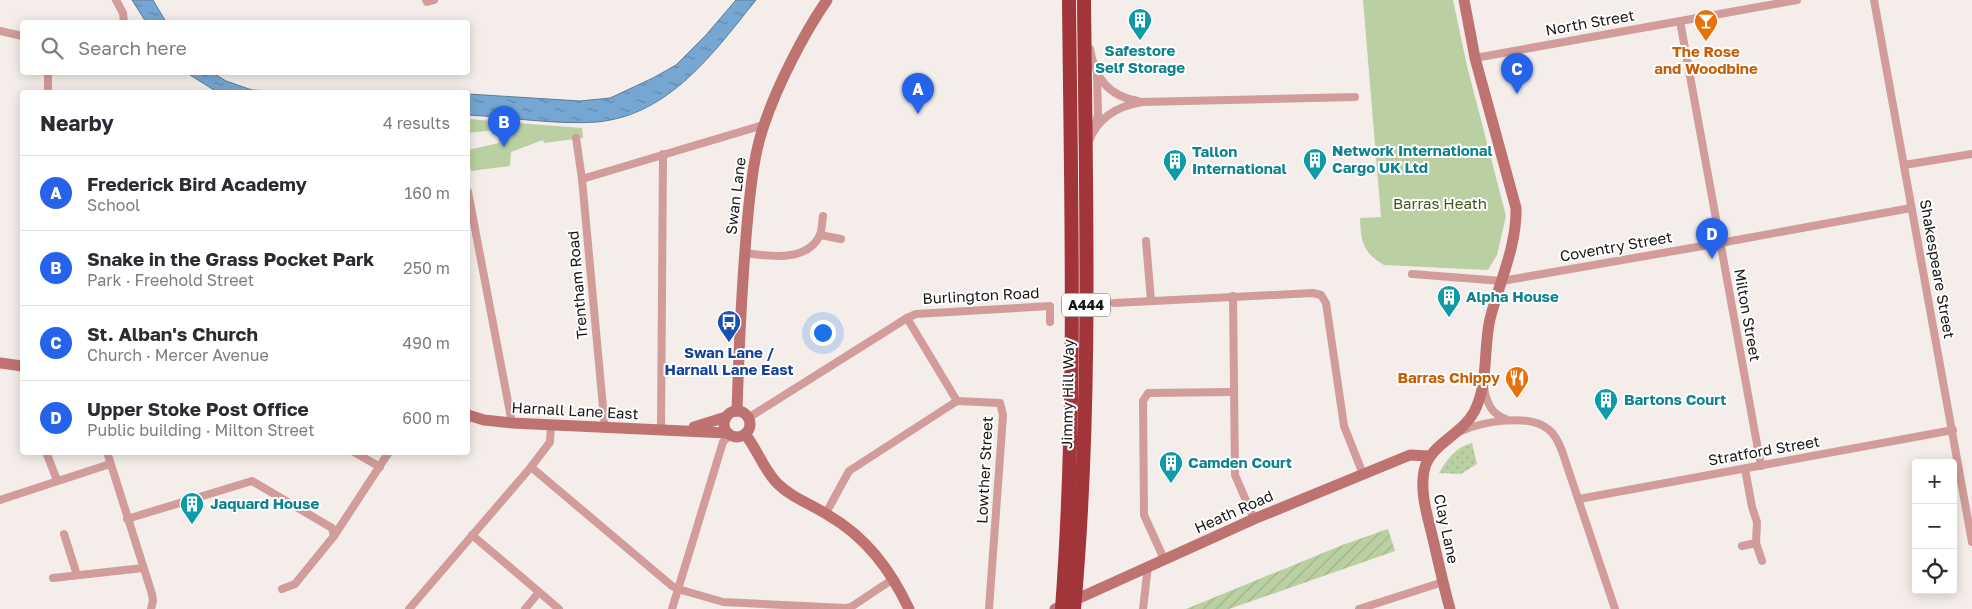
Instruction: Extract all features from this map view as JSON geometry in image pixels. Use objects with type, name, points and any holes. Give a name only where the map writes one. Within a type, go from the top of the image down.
[{"type":"highway","name":"Jimmy Hill Way","points":[[1062,609],[1070,466],[1069,0]]},
{"type":"highway","name":"Jimmy Hill Way","points":[[1074,609],[1081,538],[1085,397],[1086,148],[1084,0]]},
{"type":"street","points":[[116,0],[123,13],[124,20]]},
{"type":"street","points":[[426,0],[426,2],[434,0]]},
{"type":"street","name":"Swan Lane","points":[[737,411],[744,253],[753,180],[764,125],[805,38],[827,0]]},
{"type":"street","points":[[1429,456],[1466,424],[1480,398],[1490,319],[1502,281],[1515,226],[1516,208],[1476,58],[1464,0]]},
{"type":"street","name":"North Street","points":[[1476,58],[1797,0]]},
{"type":"street","name":"Shakespeare Street","points":[[1874,0],[1972,542]]},
{"type":"street","points":[[1084,22],[1097,74],[1103,84],[1115,93],[1128,99],[1142,102],[1355,97]]},
{"type":"street","name":"Milton Street","points":[[1680,22],[1761,466]]},
{"type":"street","points":[[0,31],[20,36]]},
{"type":"street","points":[[1086,148],[1098,115],[1097,74]]},
{"type":"street","points":[[48,75],[48,90]]},
{"type":"street","points":[[1093,130],[1101,120],[1116,109],[1142,102]]},
{"type":"street","points":[[582,179],[764,125]]},
{"type":"street","name":"Trentham Road","points":[[576,138],[582,179],[605,429]]},
{"type":"street","points":[[661,431],[663,154]]},
{"type":"street","points":[[1904,165],[1972,154]]},
{"type":"street","points":[[470,202],[512,423]]},
{"type":"street","name":"Coventry Street","points":[[1412,274],[1502,281],[1911,208]]},
{"type":"street","points":[[744,253],[790,256],[812,245],[820,235],[823,216]]},
{"type":"street","points":[[820,235],[841,239]]},
{"type":"street","points":[[1146,241],[1151,301]]},
{"type":"street","points":[[1114,303],[1233,296],[1313,293],[1321,295],[1326,303],[1344,426],[1363,474]]},
{"type":"street","points":[[1233,296],[1235,475],[1254,519]]},
{"type":"street","name":"Burlington Road","points":[[748,418],[916,314],[1050,306],[1050,322]]},
{"type":"street","points":[[826,513],[849,471],[957,401],[907,318]]},
{"type":"street","points":[[0,363],[20,366]]},
{"type":"street","points":[[1483,379],[1485,396],[1490,409],[1499,417],[1537,423],[1549,430],[1562,452],[1615,609]]},
{"type":"street","points":[[1164,559],[1144,515],[1143,402],[1148,393],[1233,392]]},
{"type":"street","name":"Lowther Street","points":[[957,401],[1000,404],[1003,415],[989,609]]},
{"type":"street","points":[[737,411],[746,415],[750,426],[746,434],[739,437],[728,434],[723,426],[726,417],[737,411]]},
{"type":"street","name":"Harnall Lane East","points":[[470,416],[484,420],[512,423],[605,429],[682,430],[728,434]]},
{"type":"street","name":"Harnall Lane East","points":[[682,430],[701,426],[726,417]]},
{"type":"street","points":[[1453,436],[1478,425],[1513,420]]},
{"type":"street","points":[[409,609],[531,467],[550,442],[551,425]]},
{"type":"street","name":"Stratford Street","points":[[1579,499],[1952,430]]},
{"type":"street","points":[[672,609],[723,442],[728,434]]},
{"type":"street","points":[[746,434],[769,474],[777,483],[790,493],[826,513],[861,538],[878,557],[893,579],[908,609]]},
{"type":"street","points":[[47,455],[57,480]]},
{"type":"street","points":[[108,455],[152,594],[151,609]]},
{"type":"street","points":[[359,455],[380,467]]},
{"type":"street","points":[[282,589],[295,584],[334,536],[387,455]]},
{"type":"street","name":"Heath Road","points":[[1055,609],[1254,519],[1363,474],[1410,455],[1429,456]]},
{"type":"street","name":"Clay Lane","points":[[1429,456],[1424,469],[1423,492],[1450,609]]},
{"type":"street","points":[[0,500],[110,464]]},
{"type":"street","points":[[531,467],[672,586],[678,589],[723,602],[846,608],[851,607],[893,579]]},
{"type":"street","points":[[1744,469],[1757,522],[1756,543],[1762,562]]},
{"type":"street","points":[[127,519],[252,481],[332,528],[334,536]]},
{"type":"street","points":[[64,534],[77,575]]},
{"type":"street","points":[[472,535],[559,609]]},
{"type":"street","points":[[1742,546],[1756,543]]},
{"type":"street","points":[[1143,609],[1148,566]]},
{"type":"street","points":[[53,578],[143,568]]},
{"type":"street","points":[[1359,609],[1443,582]]},
{"type":"street","points":[[525,609],[539,592]]},
{"type":"green space","name":"Barras Heath","points":[[1363,0],[1453,0],[1467,66],[1506,216],[1497,255],[1488,270],[1384,265],[1371,255],[1364,245],[1360,218],[1381,217]]},
{"type":"green space","points":[[470,119],[582,128],[583,138],[544,143],[543,140],[511,152],[510,166],[471,171],[470,150],[499,143],[498,133],[495,130],[470,133]]},
{"type":"green space","points":[[1472,443],[1477,464],[1461,474],[1439,473],[1452,454],[1461,447]]},
{"type":"green space","points":[[1388,529],[1395,551],[1229,609],[1186,609],[1345,544]]},
{"type":"water","points":[[132,0],[153,0],[165,20],[145,20]]},
{"type":"water","points":[[736,0],[756,0],[724,40],[688,78],[668,94],[647,107],[623,117],[581,123],[470,115],[470,94],[580,101],[610,98],[676,65],[706,35]]},
{"type":"water","points":[[190,75],[216,75],[226,81],[252,90],[214,90]]},
{"type":"place","name":"Safestore Self Storage","points":[[1140,41]]},
{"type":"place","name":"The Rose and Woodbine","points":[[1706,42]]},
{"type":"place","name":"St. Alban's Church","points":[[1517,94]]},
{"type":"place","name":"Frederick Bird Academy","points":[[918,114]]},
{"type":"place","name":"Snake in the Grass Pocket Park","points":[[504,147]]},
{"type":"place","name":"Network International Cargo UK Ltd","points":[[1315,181]]},
{"type":"place","name":"Tallon International","points":[[1175,182]]},
{"type":"place","name":"Upper Stoke Post Office","points":[[1712,259]]},
{"type":"place","name":"Alpha House","points":[[1449,318]]},
{"type":"place","name":"Swan Lane / Harnall Lane East","points":[[729,343]]},
{"type":"place","name":"Barras Chippy","points":[[1517,399]]},
{"type":"place","name":"Bartons Court","points":[[1606,421]]},
{"type":"place","name":"Camden Court","points":[[1171,484]]},
{"type":"place","name":"Jaquard House","points":[[192,525]]}]
